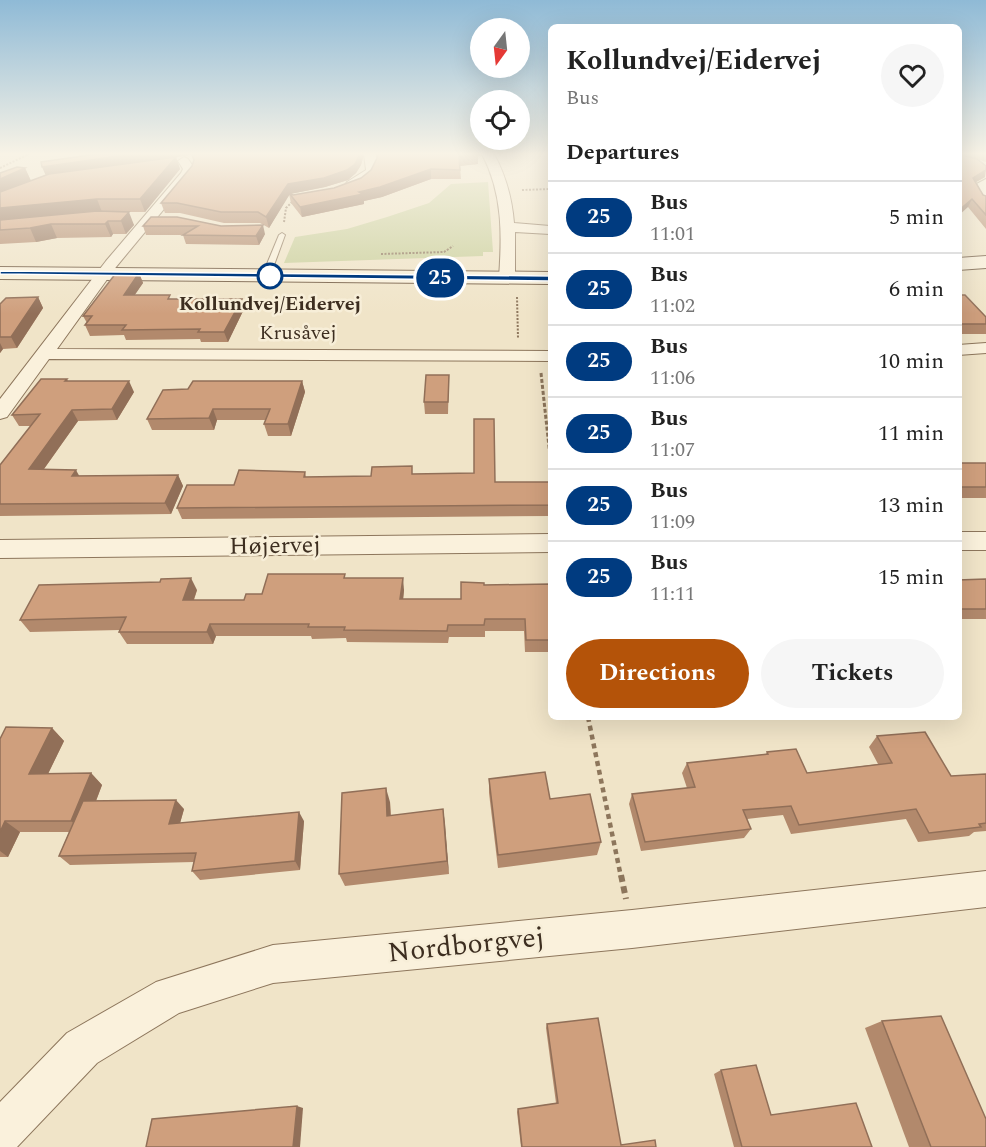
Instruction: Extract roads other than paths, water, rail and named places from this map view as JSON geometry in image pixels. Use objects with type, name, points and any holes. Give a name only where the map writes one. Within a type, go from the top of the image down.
[{"type":"street","points":[[0,413],[104,274],[142,219],[153,208]]},
{"type":"street","points":[[505,208],[512,283]]},
{"type":"street","points":[[142,219],[169,219]]},
{"type":"street","points":[[506,227],[548,230]]},
{"type":"street","points":[[962,264],[986,262]]},
{"type":"street","points":[[0,273],[266,276],[512,283],[548,279]]},
{"type":"street","points":[[962,350],[986,348]]},
{"type":"street","name":"Krusåvej","points":[[45,354],[545,356]]},
{"type":"street","points":[[962,541],[986,541]]},
{"type":"street","name":"Højervej","points":[[0,549],[548,543]]},
{"type":"street","name":"Nordborgvej","points":[[0,1133],[82,1048],[170,996],[273,964],[632,929],[986,889]]},
{"type":"lane","points":[[266,276],[282,235]]},
{"type":"place","name":"Kollundvej/Eidervej","points":[[270,276]]}]
